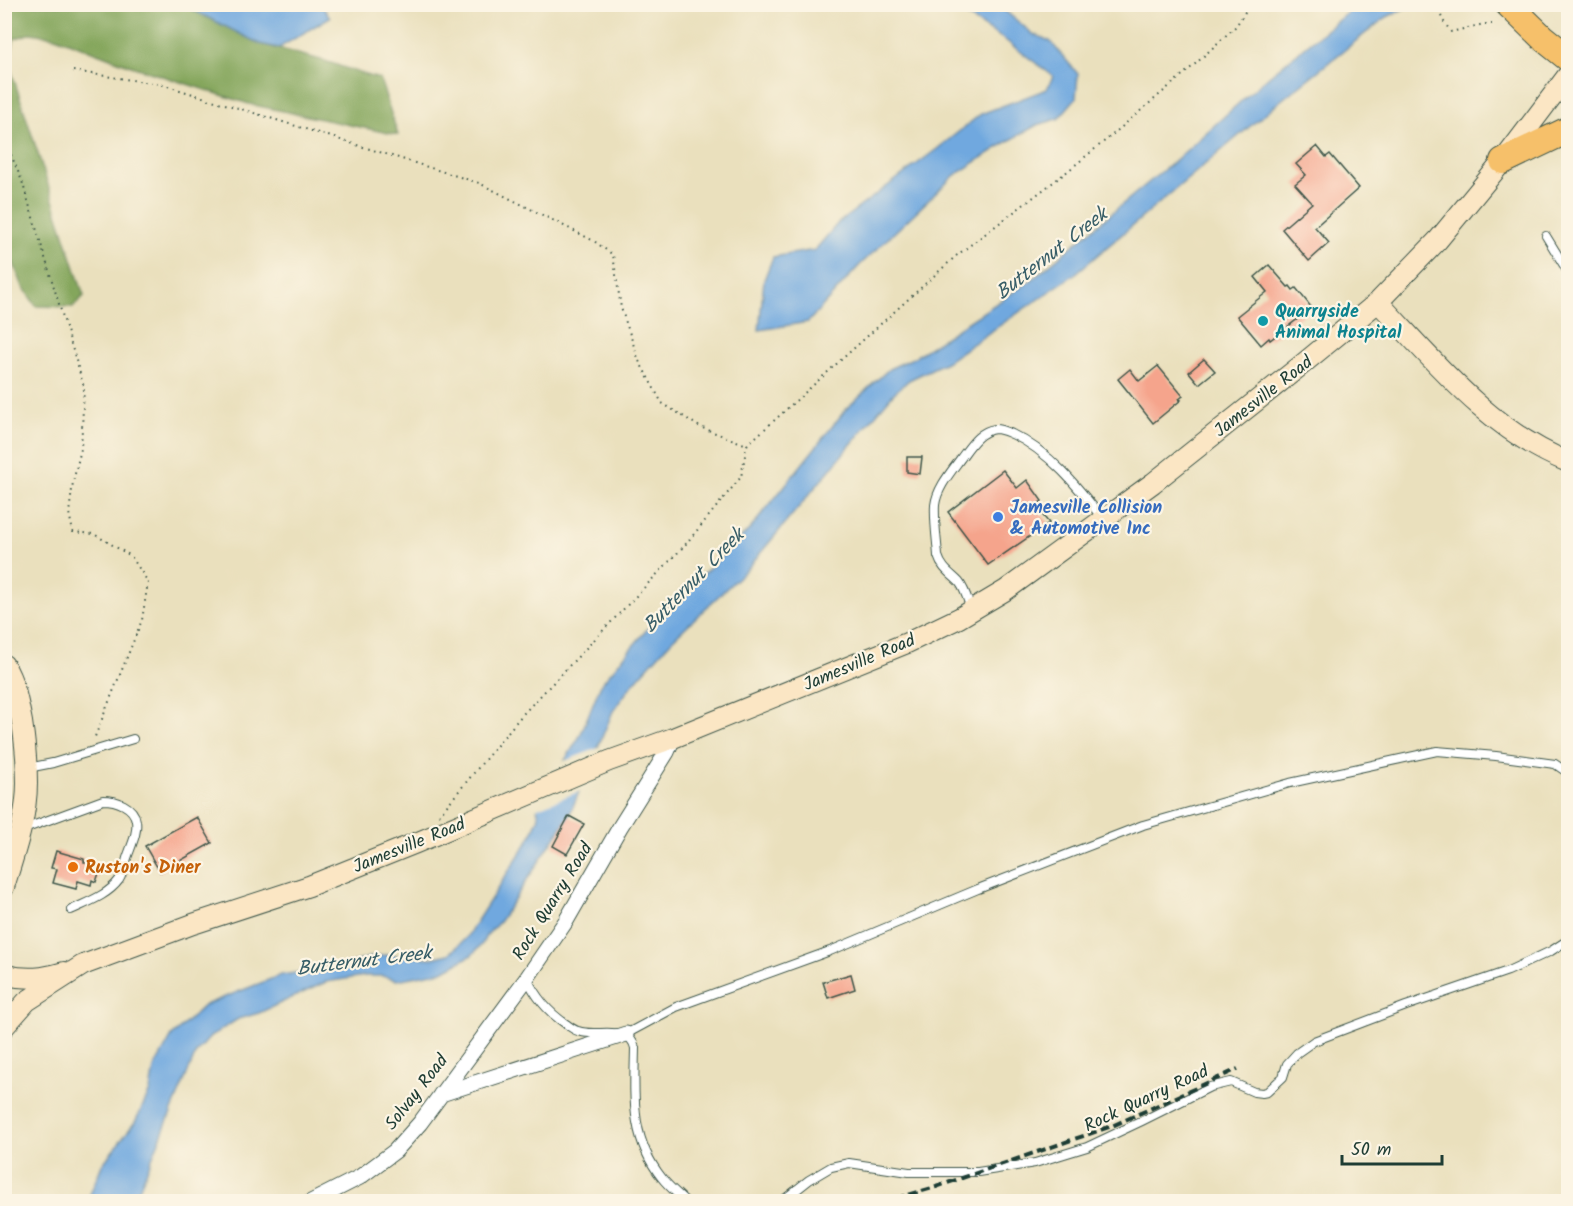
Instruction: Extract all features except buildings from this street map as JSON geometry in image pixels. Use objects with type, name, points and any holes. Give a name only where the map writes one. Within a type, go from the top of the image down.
[{"type":"highway","points":[[1508,4],[1543,38],[1569,58]]},
{"type":"highway","points":[[1503,161],[1569,130]]},
{"type":"street","name":"Jamesville Road","points":[[5,1025],[27,1002],[83,965],[193,924],[309,886],[609,760],[673,738],[907,642],[972,611],[1006,590],[1153,483],[1378,302],[1438,240],[1569,75]]},
{"type":"street","points":[[1378,302],[1472,400],[1529,444],[1569,462]]},
{"type":"street","points":[[4,664],[18,700],[24,735],[27,783],[20,831],[4,887]]},
{"type":"street","name":"Rock Quarry Road","points":[[527,978],[566,921],[620,827],[667,752],[673,738]]},
{"type":"street","points":[[4,974],[23,979],[48,976],[83,965]]},
{"type":"street","name":"Solvay Road","points":[[311,1202],[360,1177],[395,1151],[420,1124],[527,978]]},
{"type":"street","points":[[441,1094],[626,1034]]},
{"type":"lane","points":[[1546,236],[1569,272]]},
{"type":"lane","points":[[972,611],[961,585],[940,563],[935,505],[943,484],[969,447],[988,431],[1000,429],[1016,436],[1055,464],[1084,494],[1103,520]]},
{"type":"lane","points":[[26,769],[133,739]]},
{"type":"lane","points":[[686,1202],[663,1180],[640,1139],[634,1104],[635,1048],[633,1041],[626,1034],[676,1007],[830,951],[978,889],[1143,825],[1290,783],[1437,751],[1555,764],[1569,773]]},
{"type":"lane","points":[[20,831],[103,800],[122,803],[136,819],[135,836],[120,879],[109,890],[72,910]]},
{"type":"lane","name":"Rock Quarry Road","points":[[781,1202],[809,1180],[831,1167],[849,1163],[909,1172],[978,1172],[1035,1163],[1087,1147],[1210,1087],[1231,1082],[1254,1092],[1267,1092],[1282,1077],[1287,1064],[1296,1053],[1314,1041],[1508,971],[1569,940]]},
{"type":"lane","name":"Rock Quarry Road","points":[[527,978],[532,990],[545,1007],[555,1017],[578,1032],[626,1034]]},
{"type":"path","points":[[439,816],[522,715],[685,545],[741,477],[747,445],[956,256],[1064,174],[1192,67],[1236,26],[1250,4]]},
{"type":"path","points":[[1440,4],[1442,20],[1451,32],[1492,24]]},
{"type":"path","points":[[73,71],[164,85],[479,183],[594,241],[613,255],[621,308],[639,361],[662,403],[700,427],[747,445]]},
{"type":"path","points":[[4,138],[22,181],[84,387],[81,449],[69,513],[73,532],[94,534],[131,556],[148,582],[142,620],[88,752]]},
{"type":"green space","points":[[4,5],[185,5],[260,44],[325,61],[380,79],[398,135],[249,104],[134,67],[55,37],[31,33],[14,39],[9,64],[84,296],[73,307],[36,306],[23,287],[11,257],[5,228]]},
{"type":"water","points":[[185,5],[321,5],[330,17],[279,48],[260,44]]},
{"type":"water","points":[[950,5],[998,5],[1033,34],[1050,41],[1078,74],[1076,98],[1058,119],[1037,125],[955,175],[860,265],[808,322],[759,330],[764,280],[773,257],[815,250],[838,223],[981,114],[1047,89],[1053,76],[1005,40]]},
{"type":"water","name":"Butternut Creek","points":[[1357,5],[1411,5],[1385,18],[1280,101],[1075,274],[946,362],[909,380],[893,394],[748,568],[671,641],[631,686],[613,711],[569,816],[500,921],[472,955],[443,971],[397,980],[382,976],[365,976],[326,982],[259,1013],[238,1019],[211,1036],[196,1053],[134,1201],[87,1202],[102,1165],[135,1122],[150,1091],[154,1068],[172,1036],[205,1005],[281,975],[338,967],[386,955],[432,958],[449,954],[466,938],[530,838],[539,817],[537,808],[541,799],[580,736],[601,684],[654,621],[751,528],[847,408],[889,369],[915,357],[1029,282],[1178,158],[1269,76]]},
{"type":"pier","points":[[601,747],[583,790],[535,809],[538,797],[559,763]]},
{"type":"railway","points":[[883,1202],[936,1187],[1112,1126],[1238,1069]]},
{"type":"place","name":"Quarryside Animal Hospital","points":[[1263,321]]},
{"type":"place","name":"Jamesville Collision & Automotive Inc","points":[[998,517]]},
{"type":"place","name":"Ruston's Diner","points":[[73,867]]}]
